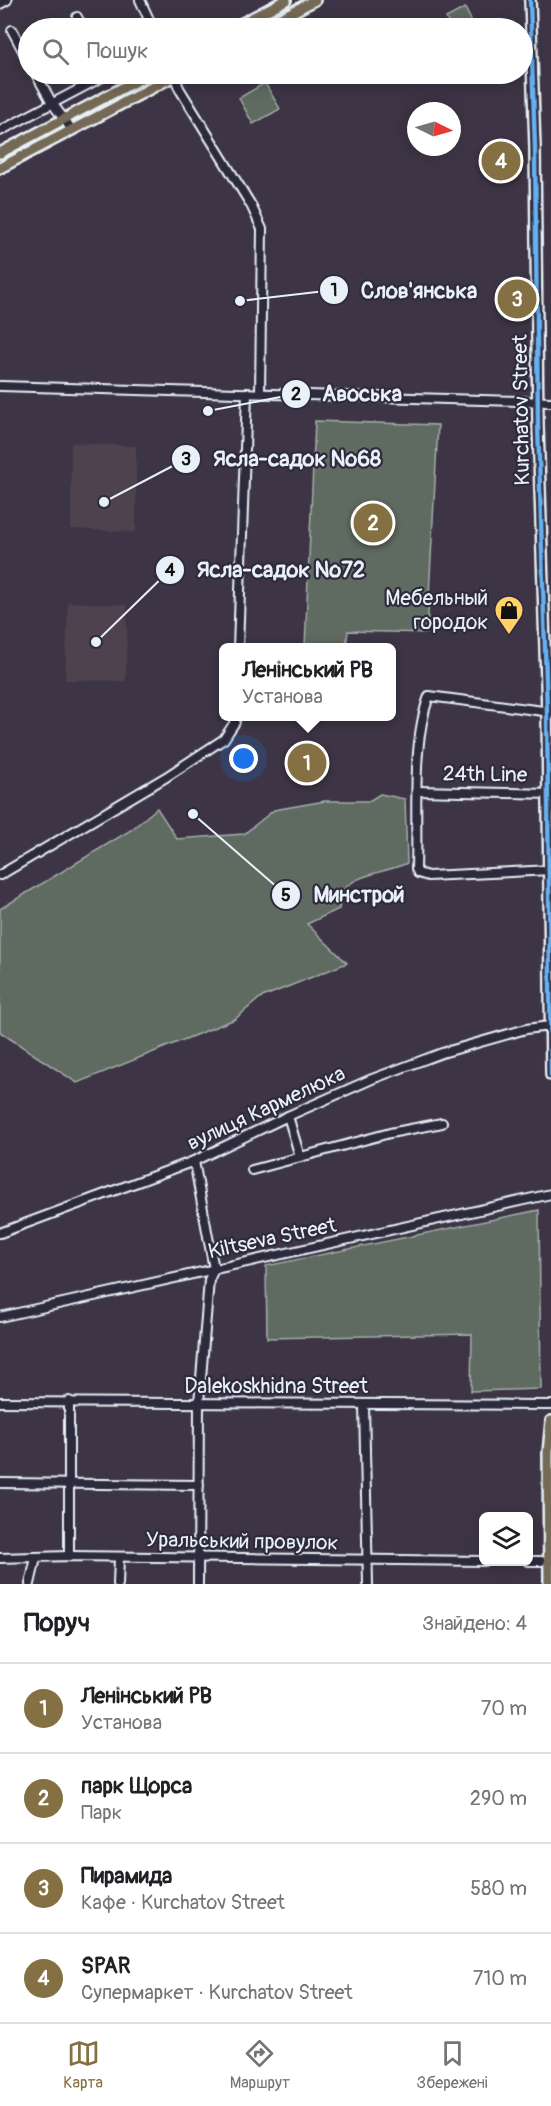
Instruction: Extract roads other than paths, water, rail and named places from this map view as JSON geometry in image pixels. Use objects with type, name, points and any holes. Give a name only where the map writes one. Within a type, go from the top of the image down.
[{"type":"main road","points":[[252,18],[286,0]]},
{"type":"main road","points":[[281,18],[315,0]]},
{"type":"main road","name":"Kurchatov Street","points":[[530,0],[530,18]]},
{"type":"main road","points":[[0,153],[130,84]]},
{"type":"main road","points":[[0,168],[157,84]]},
{"type":"main road","name":"Kurchatov Street","points":[[532,84],[538,425],[549,712],[551,1075]]},
{"type":"main road","points":[[549,1584],[548,1453],[551,1420]]},
{"type":"street","points":[[0,4],[7,0]]},
{"type":"street","points":[[140,0],[148,18]]},
{"type":"street","points":[[12,30],[18,41]]},
{"type":"street","points":[[42,84],[72,130]]},
{"type":"street","points":[[0,130],[88,84]]},
{"type":"street","points":[[178,84],[251,205],[262,229],[260,393]]},
{"type":"street","points":[[0,386],[551,402]]},
{"type":"street","points":[[238,643],[247,393]]},
{"type":"street","points":[[549,712],[429,696],[421,730],[416,869],[418,873],[428,876],[550,870]]},
{"type":"street","points":[[0,875],[166,777],[224,739],[235,721]]},
{"type":"street","name":"24th Line","points":[[418,791],[550,794]]},
{"type":"street","name":"вулиця Кармелюка","points":[[0,1233],[194,1161],[288,1116],[441,1053],[526,1029],[550,1026]]},
{"type":"street","points":[[288,1116],[300,1157]]},
{"type":"street","points":[[252,1170],[390,1133],[442,1123]]},
{"type":"street","points":[[194,1161],[214,1269],[209,1280],[199,1403],[198,1584]]},
{"type":"street","name":"Kiltseva Street","points":[[0,1317],[551,1194]]},
{"type":"street","points":[[69,1401],[69,1556]]},
{"type":"street","name":"Dalekoskhidna Street","points":[[0,1402],[551,1405]]},
{"type":"street","points":[[364,1405],[368,1584]]},
{"type":"street","points":[[0,1483],[199,1485]]},
{"type":"street","name":"Уральський провулок","points":[[0,1558],[69,1556],[479,1561]]},
{"type":"street","points":[[30,1584],[36,1558]]},
{"type":"street","points":[[118,1558],[118,1584]]},
{"type":"street","points":[[533,1561],[541,1562]]},
{"type":"place","name":"SPAR","points":[[501,161]]},
{"type":"place","name":"Пирамида","points":[[517,299]]},
{"type":"place","name":"Слов'янська","points":[[240,301]]},
{"type":"place","name":"Авоська","points":[[208,411]]},
{"type":"place","name":"Ясла-садок №68","points":[[104,502]]},
{"type":"place","name":"парк Щорса","points":[[373,523]]},
{"type":"place","name":"Мебельный городок","points":[[509,636]]},
{"type":"place","name":"Ясла-садок №72","points":[[96,642]]},
{"type":"place","name":"Ленінський РВ","points":[[307,763]]},
{"type":"place","name":"Минстрой","points":[[193,814]]}]
